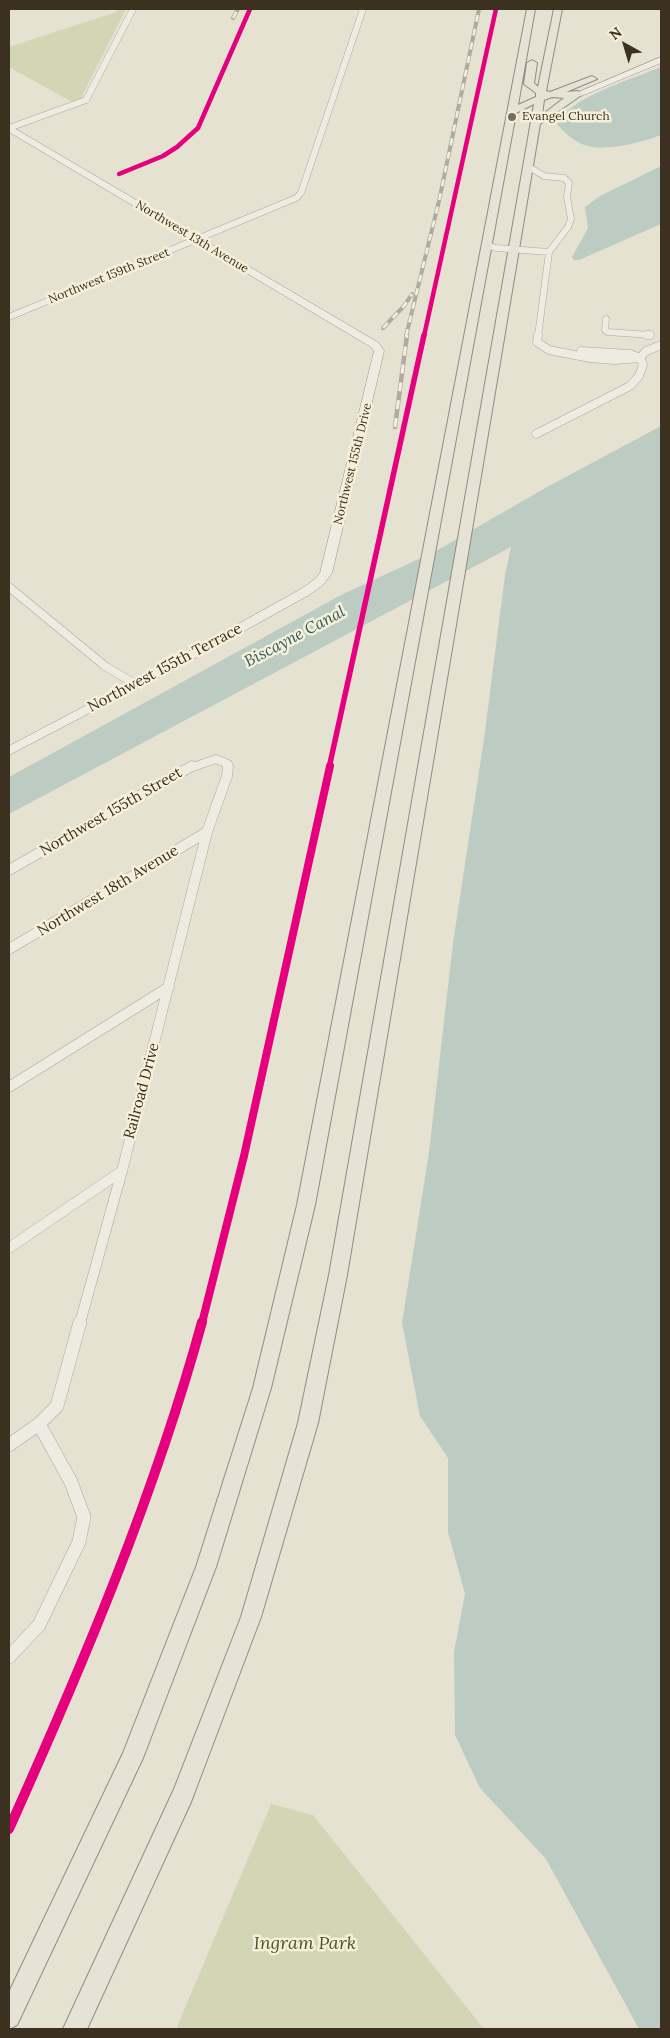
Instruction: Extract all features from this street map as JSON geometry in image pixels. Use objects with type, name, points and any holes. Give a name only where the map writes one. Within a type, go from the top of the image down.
[{"type":"main road","points":[[9,2017],[132,1758],[206,1567],[262,1388],[306,1205],[531,9]]},
{"type":"main road","points":[[75,2029],[186,1786],[251,1617],[308,1424],[339,1265],[536,123],[544,95],[546,69],[558,9]]},
{"type":"main road","points":[[525,46],[533,55],[529,84],[544,95],[578,94]]},
{"type":"main road","points":[[546,69],[559,79],[592,79]]},
{"type":"main road","points":[[513,111],[544,95],[592,79]]},
{"type":"main road","points":[[536,123],[546,118],[564,100],[578,94]]},
{"type":"street","points":[[9,128],[86,100],[133,9]]},
{"type":"street","name":"Northwest 159th Street","points":[[9,317],[296,198],[301,193],[363,9]]},
{"type":"street","points":[[592,79],[661,51]]},
{"type":"street","points":[[578,94],[661,60]]},
{"type":"street","name":"Northwest 13th Avenue","points":[[9,128],[375,345]]},
{"type":"street","points":[[529,167],[544,176],[564,178],[569,183],[567,197],[571,219],[568,227],[549,252],[537,342],[541,348],[548,351],[573,354],[579,357],[615,360],[640,358],[646,351],[661,345]]},
{"type":"street","points":[[487,245],[496,248],[549,252]]},
{"type":"street","points":[[606,319],[605,330],[608,332],[650,335]]},
{"type":"street","name":"Northwest 155th Drive","points":[[319,582],[326,573],[378,361],[379,351],[375,345]]},
{"type":"street","points":[[536,434],[630,386],[639,376],[643,365],[640,358]]},
{"type":"street","name":"Northwest 155th Terrace","points":[[9,751],[282,605],[319,582]]},
{"type":"street","points":[[9,587],[105,666],[135,684]]},
{"type":"street","name":"Railroad Drive","points":[[9,1444],[38,1424],[56,1406],[122,1171],[207,832],[227,776],[228,764],[216,759]]},
{"type":"street","name":"Northwest 155th Street","points":[[9,870],[193,766],[216,759]]},
{"type":"street","name":"Northwest 18th Avenue","points":[[9,949],[207,832]]},
{"type":"street","points":[[9,1087],[169,987]]},
{"type":"street","points":[[9,1248],[122,1171]]},
{"type":"street","points":[[9,1657],[39,1625],[79,1542],[84,1517],[71,1482],[38,1424]]},
{"type":"green space","points":[[117,9],[126,9],[81,98],[72,102],[9,67],[9,47],[116,12]]},
{"type":"green space","name":"Ingram Park","points":[[271,1804],[313,1815],[484,2029],[176,2029]]},
{"type":"water","points":[[661,67],[661,135],[627,145],[599,148],[582,144],[564,132],[557,124],[574,105],[588,97]]},
{"type":"water","points":[[661,166],[661,224],[579,260],[574,260],[572,257],[588,228],[585,207],[600,196]]},
{"type":"water","name":"Biscayne Canal","points":[[661,426],[661,2029],[639,2029],[546,1859],[480,1788],[455,1735],[454,1652],[465,1594],[448,1532],[448,1458],[420,1416],[402,1323],[429,1152],[453,943],[484,739],[505,575],[511,547],[9,814],[9,777],[341,595],[436,551],[547,487]]},
{"type":"railway","points":[[233,18],[238,9]]},
{"type":"railway","points":[[119,174],[163,156],[177,147],[198,128],[250,9]]},
{"type":"railway","points":[[406,336],[439,201],[479,9]]},
{"type":"railway","points":[[383,328],[404,306],[412,294]]},
{"type":"railway","points":[[395,427],[407,335]]},
{"type":"transit line","points":[[119,174],[163,156],[177,147],[198,128],[250,9]]},
{"type":"transit line","points":[[9,1829],[77,1675],[139,1518],[176,1412],[204,1317],[244,1156],[496,9]]},
{"type":"place","name":"Evangel Church","points":[[512,117]]}]
